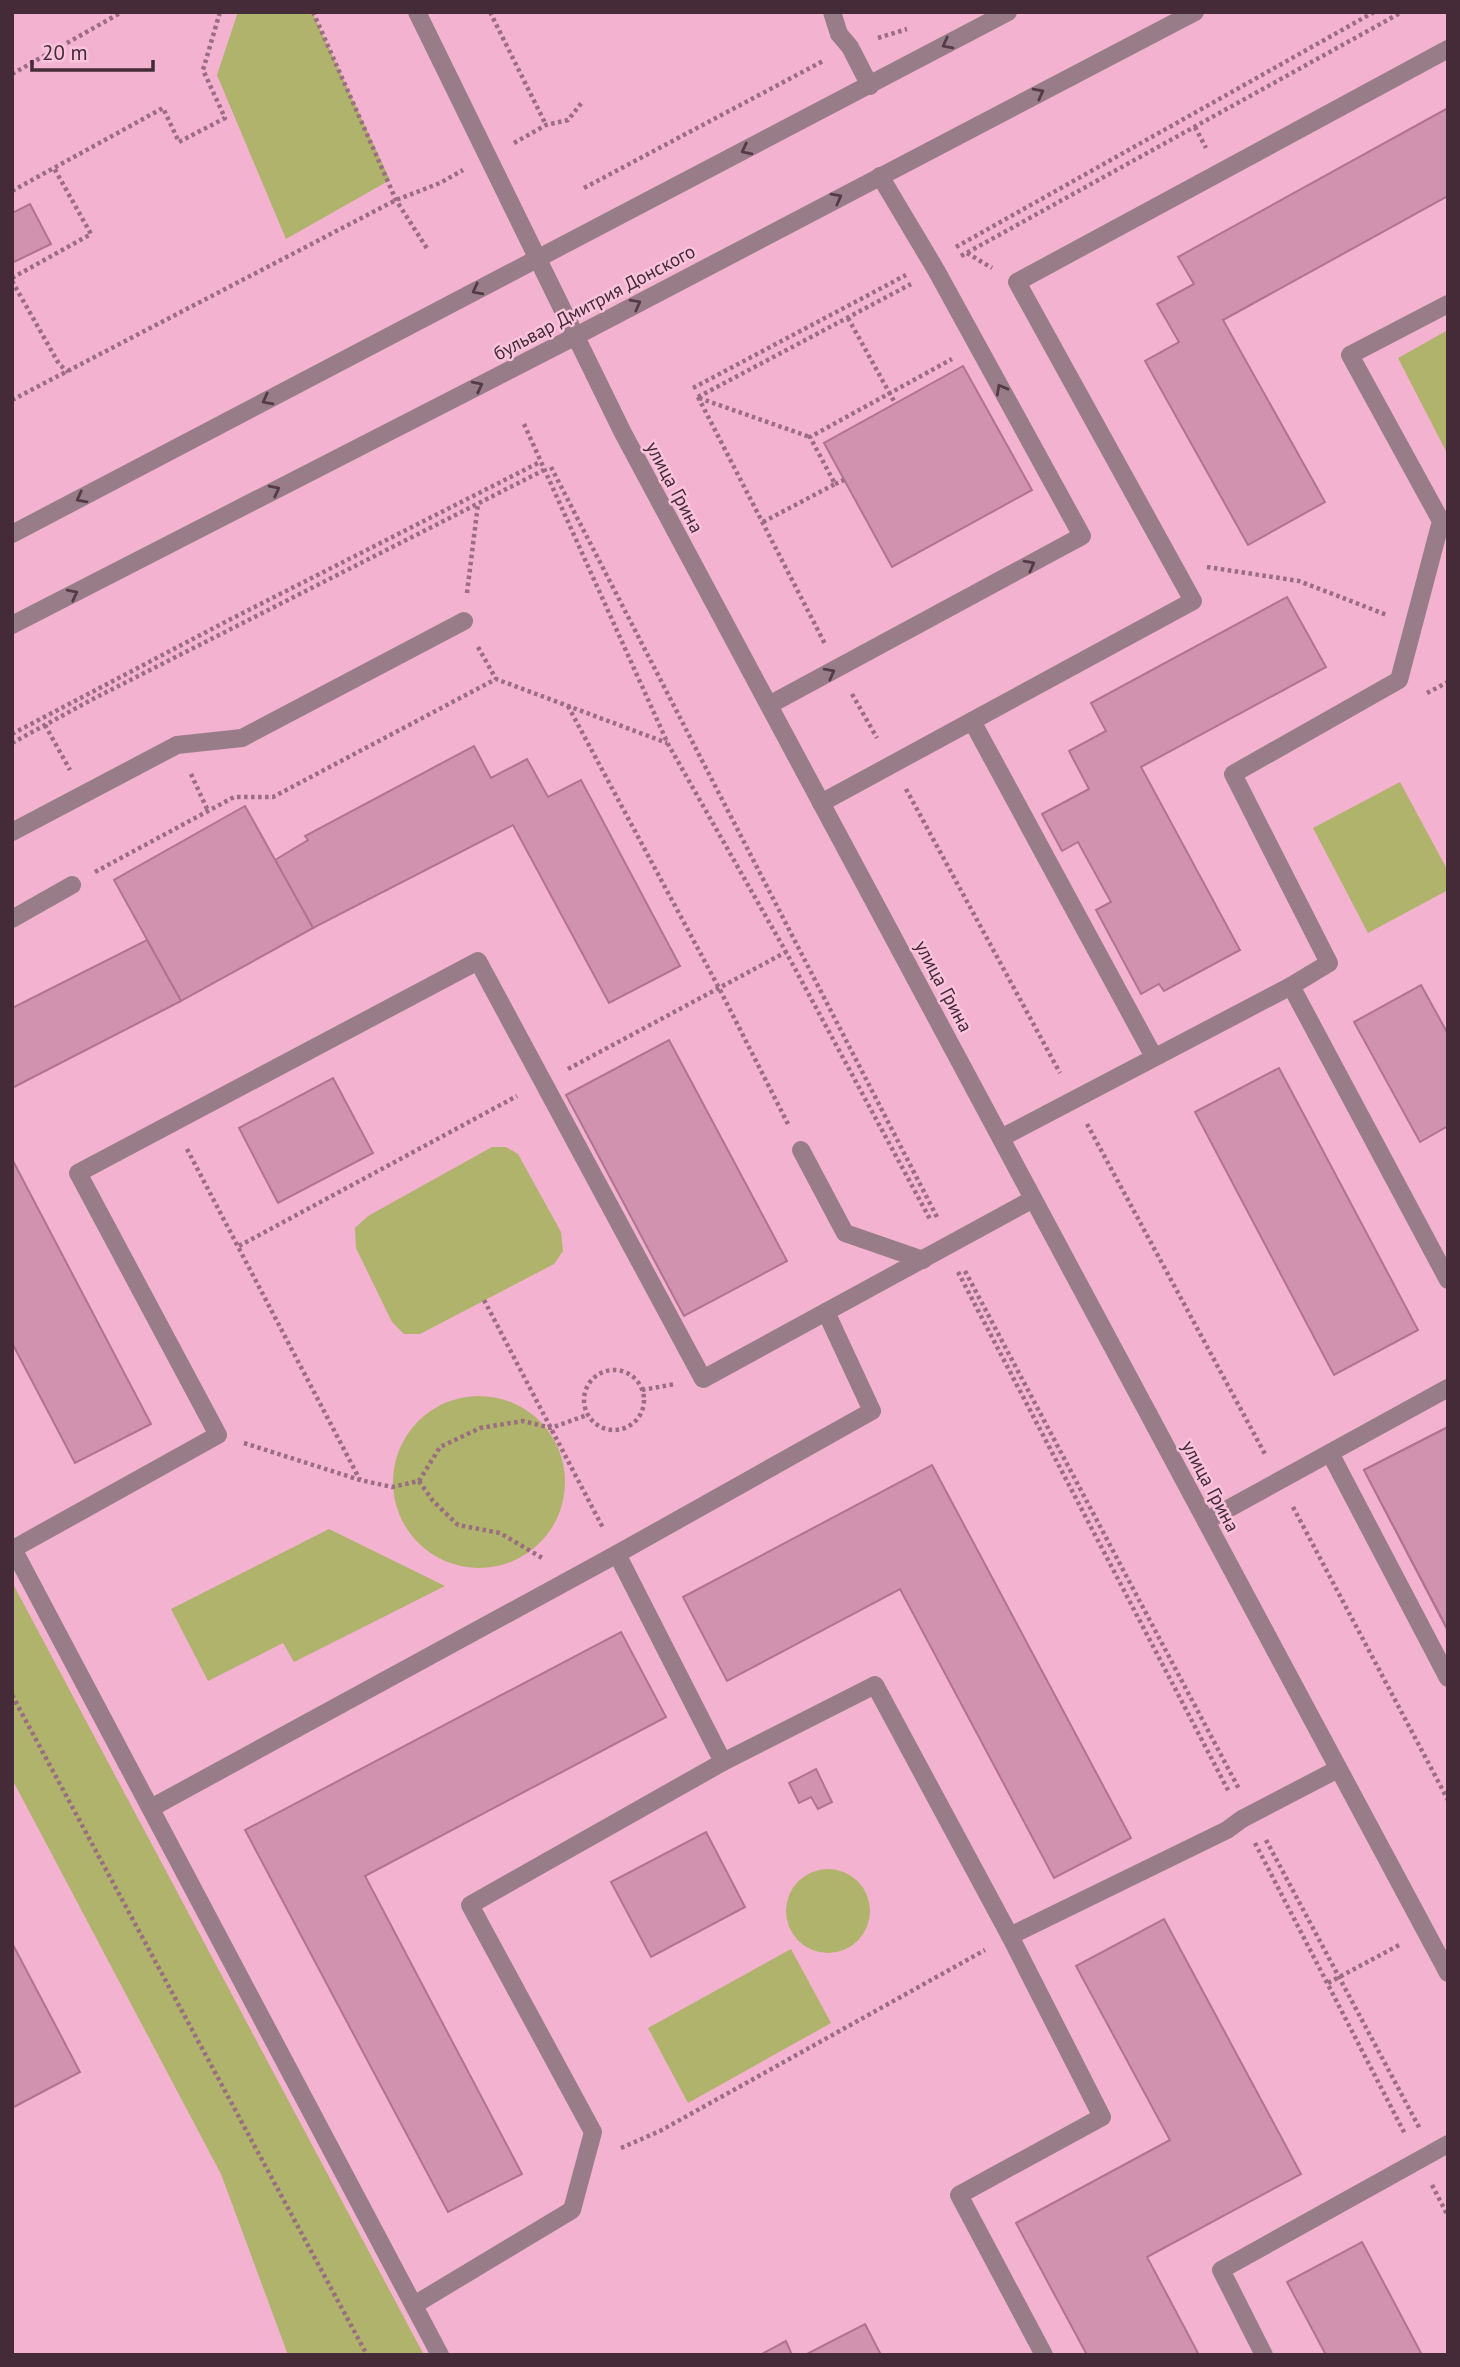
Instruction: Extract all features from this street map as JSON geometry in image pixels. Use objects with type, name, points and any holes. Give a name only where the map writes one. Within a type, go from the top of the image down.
[{"type":"street","name":"улица Грина","points":[[417,12],[622,433],[1448,1973]]},
{"type":"street","points":[[832,12],[839,34],[850,47],[870,86]]},
{"type":"street","points":[[12,534],[1008,12]]},
{"type":"street","name":"бульвар Дмитрия Донского","points":[[12,625],[576,336],[1195,12]]},
{"type":"street","points":[[821,803],[1193,601],[1017,282],[1448,49]]},
{"type":"street","points":[[769,705],[1082,536],[934,265],[880,176]]},
{"type":"street","points":[[1001,1138],[1291,986],[1329,962],[1233,774],[1399,680],[1441,521],[1350,355],[1448,304]]},
{"type":"street","points":[[12,832],[177,745],[242,738],[464,621]]},
{"type":"street","points":[[972,721],[1154,1057]]},
{"type":"street","points":[[12,919],[72,885]]},
{"type":"street","points":[[440,2355],[13,1548],[218,1435],[78,1173],[478,961],[703,1379],[1033,1199]]},
{"type":"street","points":[[1291,986],[1448,1280]]},
{"type":"street","points":[[801,1150],[845,1233],[923,1260]]},
{"type":"street","points":[[151,1808],[617,1554],[873,1410],[826,1312]]},
{"type":"street","points":[[1206,1521],[1448,1388]]},
{"type":"street","points":[[1330,1452],[1448,1678]]},
{"type":"street","points":[[617,1554],[723,1762]]},
{"type":"street","points":[[414,2305],[572,2210],[593,2132],[470,1905],[723,1762],[875,1685],[1010,1936],[1102,2117],[959,2196],[1044,2355]]},
{"type":"street","points":[[1010,1936],[1227,1830],[1247,1816],[1338,1769]]},
{"type":"street","points":[[1264,2355],[1221,2270],[1433,2152]]},
{"type":"path","points":[[12,74],[122,12]]},
{"type":"path","points":[[12,191],[163,108],[179,142],[225,118],[203,70],[220,12]]},
{"type":"path","points":[[313,12],[396,201],[428,250]]},
{"type":"path","points":[[490,12],[547,125]]},
{"type":"path","points":[[835,484],[810,437],[698,397],[848,318],[934,265],[1374,12]]},
{"type":"path","points":[[693,388],[934,265],[1402,12]]},
{"type":"path","points":[[584,188],[850,47],[913,27]]},
{"type":"path","points":[[12,400],[396,201],[440,183],[547,125],[568,120],[583,101]]},
{"type":"path","points":[[54,168],[91,234],[12,280],[59,364],[68,372]]},
{"type":"path","points":[[848,318],[895,403]]},
{"type":"path","points":[[810,437],[977,346]]},
{"type":"path","points":[[524,424],[668,744],[948,1245],[1247,1816],[1339,1977],[1433,2152],[1448,2216]]},
{"type":"path","points":[[12,734],[540,462]]},
{"type":"path","points":[[551,467],[948,1245],[1247,1816],[1328,1983],[1433,2152]]},
{"type":"path","points":[[12,743],[91,700],[544,470]]},
{"type":"path","points":[[763,522],[844,480]]},
{"type":"path","points":[[478,505],[464,621],[496,680],[668,744]]},
{"type":"path","points":[[1171,561],[1299,580],[1413,626]]},
{"type":"path","points":[[72,885],[234,797],[273,797],[496,680]]},
{"type":"path","points":[[1418,697],[1448,682]]},
{"type":"path","points":[[568,706],[719,988],[801,1150]]},
{"type":"path","points":[[46,725],[84,794]]},
{"type":"path","points":[[177,745],[208,811]]},
{"type":"path","points":[[239,1246],[786,952]]},
{"type":"path","points":[[173,1123],[360,1480]]},
{"type":"path","points":[[484,1300],[617,1554]]},
{"type":"path","points":[[620,1370],[629,1375],[642,1390],[642,1412],[635,1422],[626,1428],[605,1430],[587,1415],[583,1405],[585,1389],[594,1377],[603,1372],[620,1370]]},
{"type":"path","points":[[255,1446],[360,1480],[392,1487],[419,1481],[440,1447],[480,1428],[523,1421],[551,1428],[587,1415]]},
{"type":"path","points":[[419,1481],[433,1502],[458,1525],[500,1533],[573,1577]]},
{"type":"path","points":[[12,1695],[367,2355]]},
{"type":"path","points":[[1328,1983],[1425,1931]]},
{"type":"path","points":[[585,2163],[660,2131],[1010,1936]]},
{"type":"green space","points":[[238,12],[312,12],[390,180],[286,239],[217,75]]},
{"type":"green space","points":[[1448,330],[1448,455],[1398,358]]},
{"type":"green space","points":[[1400,782],[1448,871],[1448,890],[1368,933],[1313,828]]},
{"type":"green space","points":[[492,1147],[506,1147],[518,1154],[561,1232],[563,1251],[554,1264],[420,1334],[404,1334],[392,1322],[356,1248],[355,1228],[368,1216]]},
{"type":"green space","points":[[479,1396],[512,1403],[540,1421],[558,1449],[565,1482],[558,1515],[540,1543],[512,1561],[479,1568],[446,1561],[418,1543],[400,1515],[393,1482],[400,1449],[418,1421],[446,1403]]},
{"type":"green space","points":[[329,1529],[445,1586],[294,1662],[283,1643],[208,1681],[171,1609]]},
{"type":"green space","points":[[12,1582],[424,2355],[288,2355],[221,2174],[12,1779]]},
{"type":"green space","points":[[828,1869],[844,1872],[858,1881],[867,1895],[870,1911],[867,1927],[858,1941],[844,1950],[828,1953],[812,1950],[798,1941],[789,1927],[786,1911],[789,1895],[798,1881],[812,1872]]},
{"type":"green space","points":[[791,1949],[831,2023],[688,2103],[648,2028]]},
{"type":"building","points":[[1448,108],[1448,196],[1223,320],[1325,502],[1248,545],[1145,361],[1179,342],[1157,304],[1194,284],[1178,257]]},
{"type":"building","points":[[30,204],[51,244],[12,263],[12,213]]},
{"type":"building","points":[[963,366],[1032,490],[892,567],[824,443]]},
{"type":"building","points":[[1287,597],[1326,667],[1141,767],[1240,950],[1164,991],[1159,984],[1141,994],[1096,910],[1111,902],[1078,842],[1062,851],[1042,814],[1089,789],[1069,751],[1106,731],[1091,703]]},
{"type":"building","points":[[474,746],[491,778],[527,759],[548,797],[581,780],[680,966],[609,1003],[513,825],[313,928],[275,860],[308,840],[305,836]]},
{"type":"building","points":[[245,806],[313,928],[181,1001],[114,880]]},
{"type":"building","points":[[147,940],[181,1001],[12,1088],[12,1008]]},
{"type":"building","points":[[1421,985],[1448,1034],[1448,1126],[1420,1142],[1354,1022]]},
{"type":"building","points":[[669,1040],[787,1261],[684,1316],[566,1095]]},
{"type":"building","points":[[1279,1068],[1418,1330],[1334,1375],[1195,1112]]},
{"type":"building","points":[[333,1078],[373,1153],[278,1203],[239,1128]]},
{"type":"building","points":[[12,1159],[151,1424],[75,1463],[12,1343]]},
{"type":"building","points":[[1448,1427],[1448,1631],[1364,1470]]},
{"type":"building","points":[[1448,1427],[1448,1630],[1364,1470]]},
{"type":"building","points":[[932,1465],[1131,1838],[1054,1878],[900,1589],[727,1681],[683,1597]]},
{"type":"building","points":[[621,1632],[666,1717],[365,1876],[522,2174],[448,2212],[245,1830]]},
{"type":"building","points":[[816,1769],[832,1802],[818,1809],[811,1797],[799,1803],[789,1783]]},
{"type":"building","points":[[706,1832],[745,1907],[651,1957],[611,1882]]},
{"type":"building","points":[[1164,1919],[1301,2174],[1147,2257],[1199,2355],[1087,2355],[1016,2223],[1170,2140],[1076,1966]]},
{"type":"building","points":[[12,1943],[80,2072],[12,2108]]},
{"type":"building","points":[[1362,2242],[1422,2355],[1326,2355],[1287,2282]]},
{"type":"building","points":[[865,2324],[881,2355],[805,2355]]},
{"type":"building","points":[[786,2341],[792,2355],[760,2355]]}]
